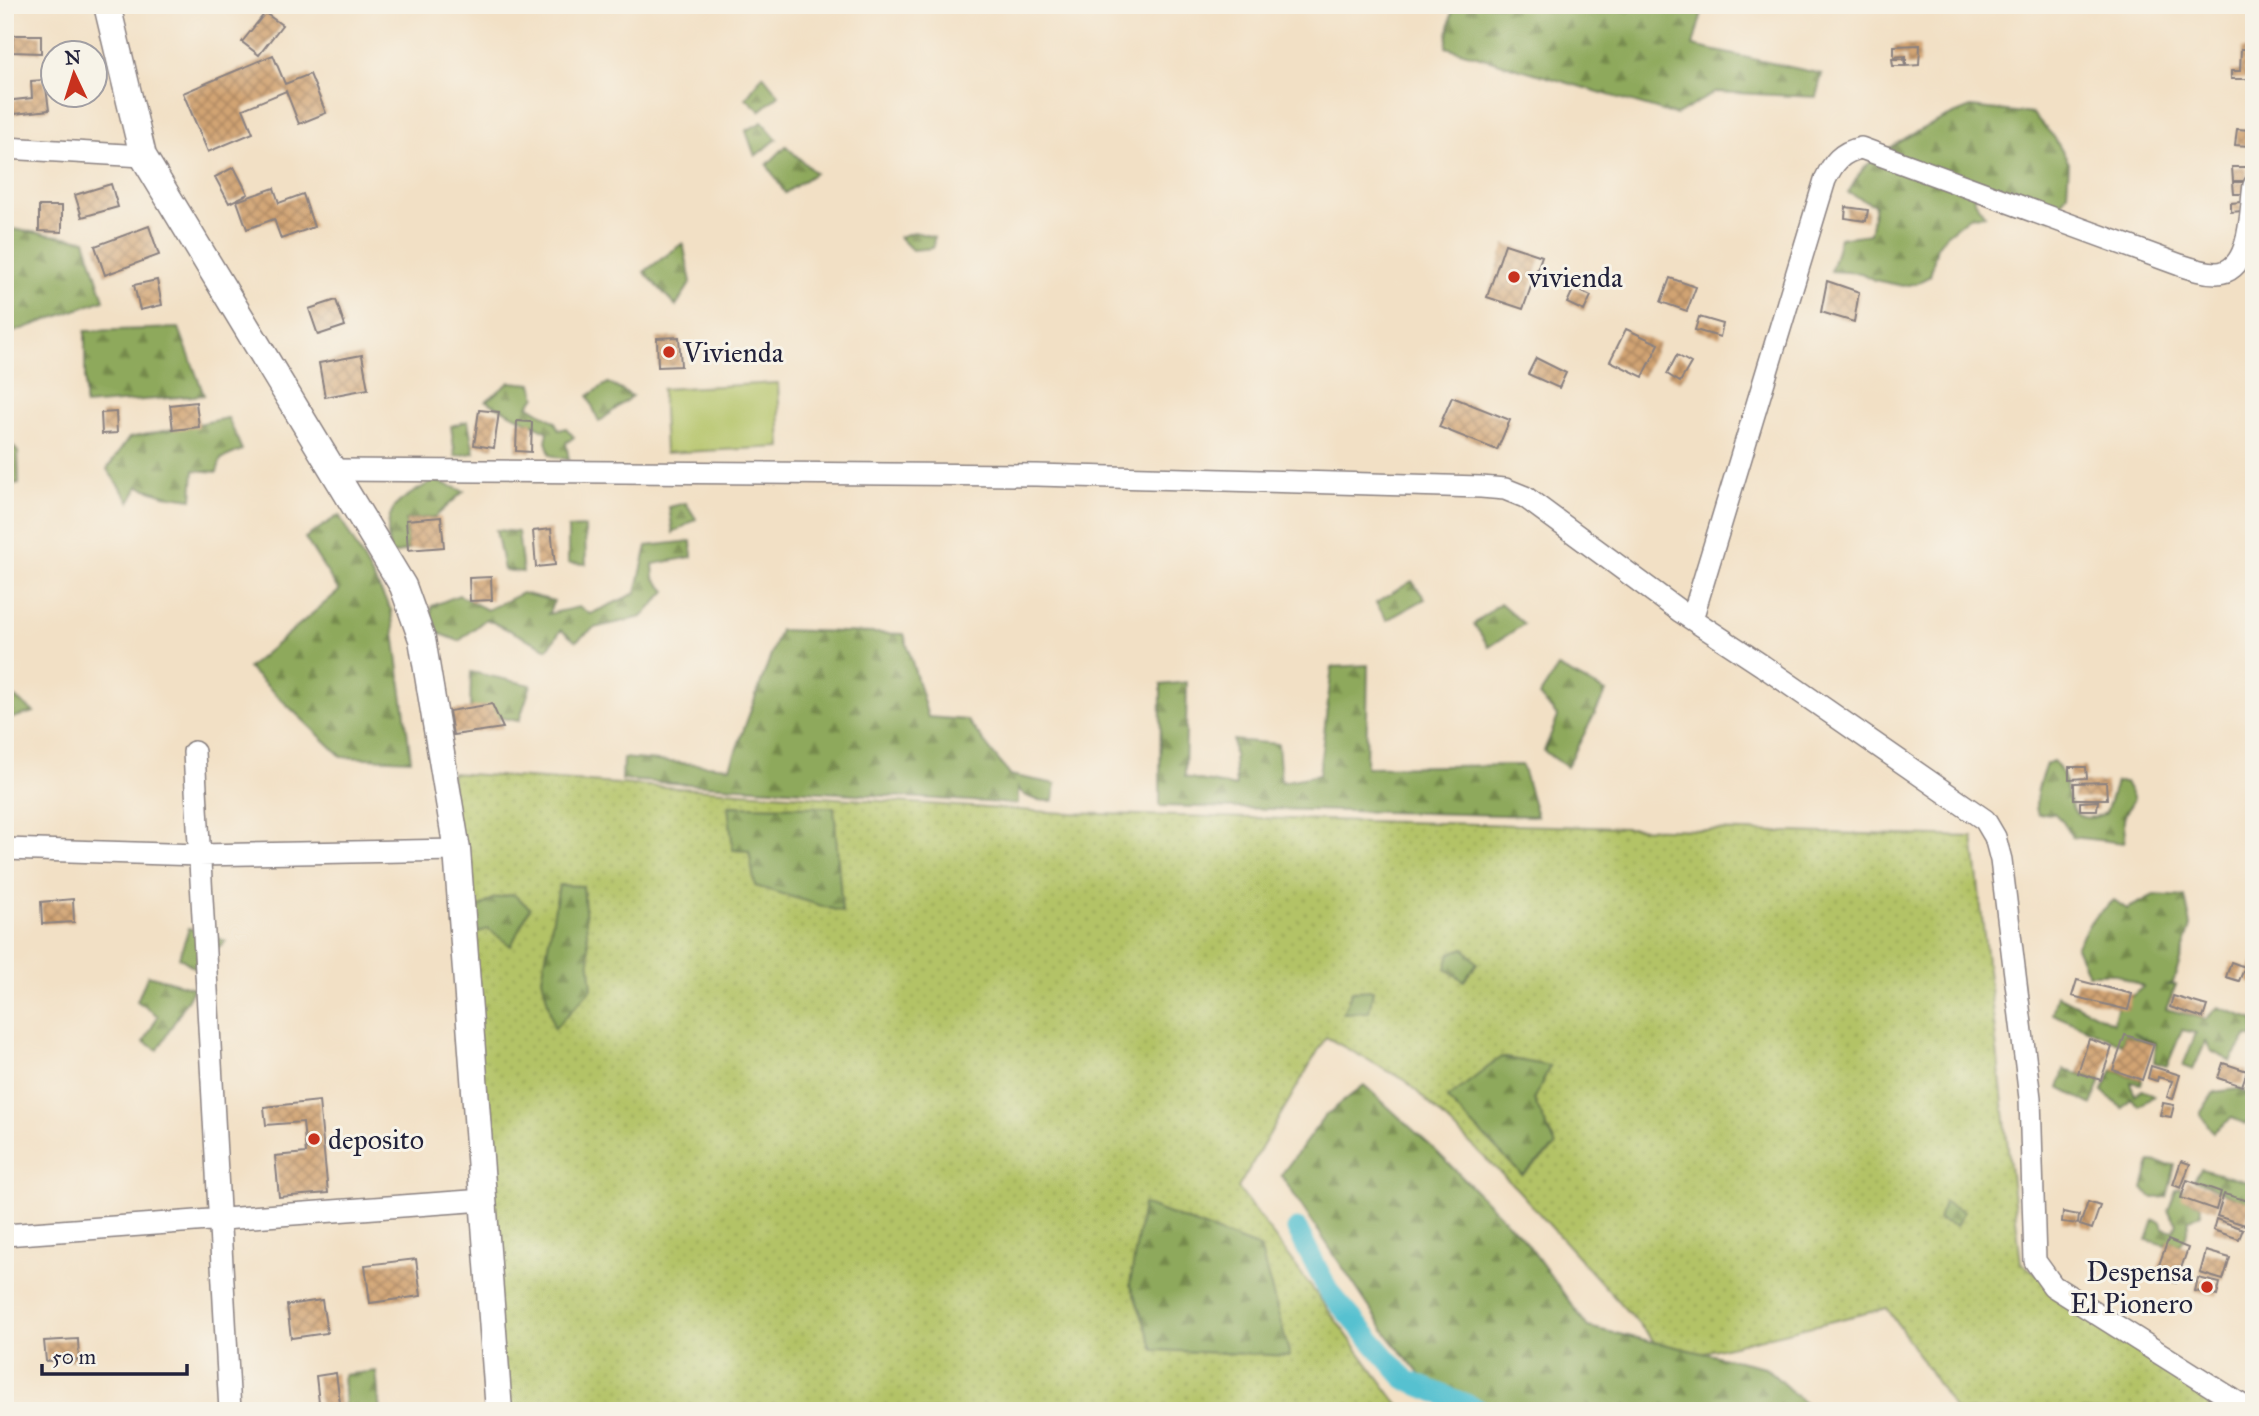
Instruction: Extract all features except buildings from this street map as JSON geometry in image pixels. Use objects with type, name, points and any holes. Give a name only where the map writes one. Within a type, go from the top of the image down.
[{"type":"street","points":[[107,5],[144,156],[403,586],[422,639],[457,850],[499,1411]]},
{"type":"street","points":[[5,148],[144,156]]},
{"type":"street","points":[[1692,619],[1825,180],[1833,164],[1847,150],[1861,148],[2180,265],[2220,273],[2236,264],[2245,251],[2254,185]]},
{"type":"street","points":[[333,470],[1037,475],[1482,486],[1505,489],[1525,497],[1692,619],[1985,820],[1996,837],[2001,860],[2030,1098],[2035,1261],[2053,1286],[2251,1411]]},
{"type":"street","points":[[194,752],[230,1411]]},
{"type":"street","points":[[5,849],[199,855],[457,850]]},
{"type":"street","points":[[5,1234],[484,1200]]},
{"type":"green space","points":[[1014,5],[1110,5],[1097,15]]},
{"type":"green space","points":[[1453,5],[1704,5],[1693,46],[1822,74],[1816,97],[1716,92],[1676,115],[1446,47]]},
{"type":"green space","points":[[763,75],[779,95],[760,111],[746,98]]},
{"type":"green space","points":[[1971,107],[2033,114],[2054,137],[2069,163],[2067,193],[2051,219],[1970,183],[1975,201],[1985,215],[1970,216],[1946,235],[1937,247],[1930,276],[1903,286],[1874,280],[1861,273],[1831,271],[1840,238],[1870,234],[1875,205],[1848,193],[1863,169],[1903,140]]},
{"type":"green space","points":[[762,122],[777,139],[755,156],[746,131]]},
{"type":"green space","points":[[786,146],[815,173],[785,193],[767,165]]},
{"type":"green space","points":[[5,228],[85,240],[104,300],[5,335]]},
{"type":"green space","points":[[914,232],[934,237],[933,248],[912,250],[899,237]]},
{"type":"green space","points":[[683,243],[691,282],[676,306],[644,272]]},
{"type":"green space","points":[[179,328],[204,395],[85,405],[85,331]]},
{"type":"green space","points":[[510,382],[532,384],[536,397],[528,405],[555,422],[559,430],[566,428],[574,437],[566,443],[569,460],[550,455],[546,441],[548,432],[486,401]]},
{"type":"green space","points":[[608,383],[632,396],[599,422],[588,396]]},
{"type":"green space","points":[[778,383],[781,447],[665,453],[662,389]]},
{"type":"green space","points":[[228,418],[242,450],[221,459],[217,472],[194,470],[192,499],[164,495],[138,486],[130,502],[107,469],[129,438]]},
{"type":"green space","points":[[468,421],[474,453],[455,456],[451,426]]},
{"type":"green space","points":[[5,436],[18,452],[19,484],[5,482]]},
{"type":"green space","points":[[434,480],[464,491],[435,517],[406,520],[408,550],[390,555],[388,525],[394,507]]},
{"type":"green space","points":[[686,503],[696,519],[673,533],[669,507]]},
{"type":"green space","points":[[339,515],[391,610],[411,760],[342,757],[248,668],[339,591],[305,538]]},
{"type":"green space","points":[[585,527],[586,564],[568,563],[568,528]]},
{"type":"green space","points":[[496,530],[518,532],[523,572],[504,570]]},
{"type":"green space","points":[[691,541],[692,557],[653,564],[654,578],[666,591],[642,617],[594,628],[576,641],[561,630],[548,649],[486,619],[459,641],[428,629],[432,606],[459,595],[487,610],[522,593],[554,601],[548,614],[579,607],[590,614],[636,593],[647,546]]},
{"type":"green space","points":[[1412,581],[1425,599],[1387,620],[1376,603]]},
{"type":"green space","points":[[1500,603],[1524,624],[1489,647],[1474,624]]},
{"type":"green space","points":[[780,630],[904,634],[928,717],[967,720],[1010,775],[1056,784],[1053,801],[1029,797],[1018,788],[1018,804],[622,780],[623,758],[730,767]]},
{"type":"green space","points":[[1368,665],[1366,767],[1522,765],[1537,816],[1160,806],[1161,685],[1187,682],[1185,777],[1236,787],[1233,740],[1278,744],[1281,782],[1319,775],[1332,667]]},
{"type":"green space","points":[[1558,667],[1606,692],[1567,767],[1544,751],[1558,717],[1539,696]]},
{"type":"green space","points":[[471,672],[531,685],[519,721],[470,712]]},
{"type":"green space","points":[[5,690],[34,712],[5,720]]},
{"type":"green space","points":[[2053,761],[2060,770],[2074,811],[2081,816],[2091,818],[2106,813],[2116,782],[2125,782],[2134,799],[2125,816],[2124,843],[2072,837],[2054,813],[2038,815],[2036,803],[2040,783],[2046,764]]},
{"type":"green space","points":[[451,773],[1065,813],[1973,837],[2021,1263],[2241,1411],[1956,1411],[1887,1308],[1671,1360],[1517,1189],[1405,1080],[1326,1037],[1238,1188],[1403,1411],[493,1411]]},
{"type":"green space","points":[[728,806],[834,807],[842,912],[755,886],[749,851],[733,850]]},
{"type":"green space","points":[[559,885],[583,886],[592,989],[554,1029],[542,978]]},
{"type":"green space","points":[[513,894],[530,908],[511,946],[488,929],[460,938],[455,924],[492,899]]},
{"type":"green space","points":[[2154,895],[2185,897],[2191,926],[2173,983],[2166,985],[2176,985],[2166,1009],[2206,1019],[2218,1007],[2254,1020],[2254,1038],[2247,1036],[2231,1061],[2211,1051],[2206,1041],[2193,1070],[2183,1066],[2196,1033],[2182,1030],[2167,1066],[2154,1062],[2156,1043],[2133,1032],[2154,1044],[2125,1035],[2122,1044],[2052,1014],[2057,995],[2113,1023],[2117,1008],[2143,987],[2117,974],[2088,974],[2076,947],[2091,921],[2114,900],[2127,909]]},
{"type":"green space","points":[[189,928],[226,941],[195,968],[179,957]]},
{"type":"green space","points":[[1464,948],[1477,963],[1464,981],[1446,969],[1450,953]]},
{"type":"green space","points":[[148,975],[194,988],[158,1050],[144,1042],[158,1016],[137,1001]]},
{"type":"green space","points":[[1373,990],[1369,1012],[1343,1013],[1352,991]]},
{"type":"green space","points":[[1501,1057],[1550,1066],[1534,1100],[1556,1146],[1522,1175],[1447,1099]]},
{"type":"green space","points":[[2064,1070],[2101,1080],[2092,1105],[2059,1088]]},
{"type":"green space","points":[[2113,1070],[2142,1080],[2141,1084],[2131,1082],[2134,1095],[2142,1089],[2154,1096],[2139,1106],[2131,1098],[2122,1108],[2102,1091]]},
{"type":"green space","points":[[1364,1085],[1433,1148],[1524,1239],[1588,1327],[1765,1367],[1813,1411],[1450,1411],[1389,1337],[1281,1175],[1325,1116]]},
{"type":"green space","points":[[2239,1089],[2254,1097],[2254,1113],[2246,1124],[2232,1118],[2213,1132],[2200,1114],[2214,1092]]},
{"type":"green space","points":[[2150,1162],[2175,1165],[2167,1197],[2153,1198],[2143,1189]]},
{"type":"green space","points":[[2201,1169],[2254,1184],[2254,1206],[2194,1179]]},
{"type":"green space","points":[[2181,1188],[2186,1199],[2202,1205],[2201,1213],[2189,1220],[2186,1236],[2180,1245],[2168,1241],[2166,1245],[2147,1240],[2154,1220],[2161,1222],[2163,1228],[2173,1231],[2177,1223],[2168,1211],[2176,1190]]},
{"type":"green space","points":[[1944,1202],[1964,1211],[1956,1226],[1939,1220]]},
{"type":"green space","points":[[1143,1204],[1260,1248],[1290,1356],[1154,1350],[1130,1284]]},
{"type":"green space","points":[[376,1371],[380,1411],[345,1411],[343,1375]]},
{"type":"waterway","points":[[1297,1229],[1329,1292],[1406,1380],[1483,1411]]},
{"type":"place","name":"vivienda","points":[[1514,277]]},
{"type":"place","name":"Vivienda","points":[[669,352]]},
{"type":"place","name":"deposito","points":[[314,1139]]},
{"type":"place","name":"Despensa El Pionero","points":[[2207,1287]]}]
